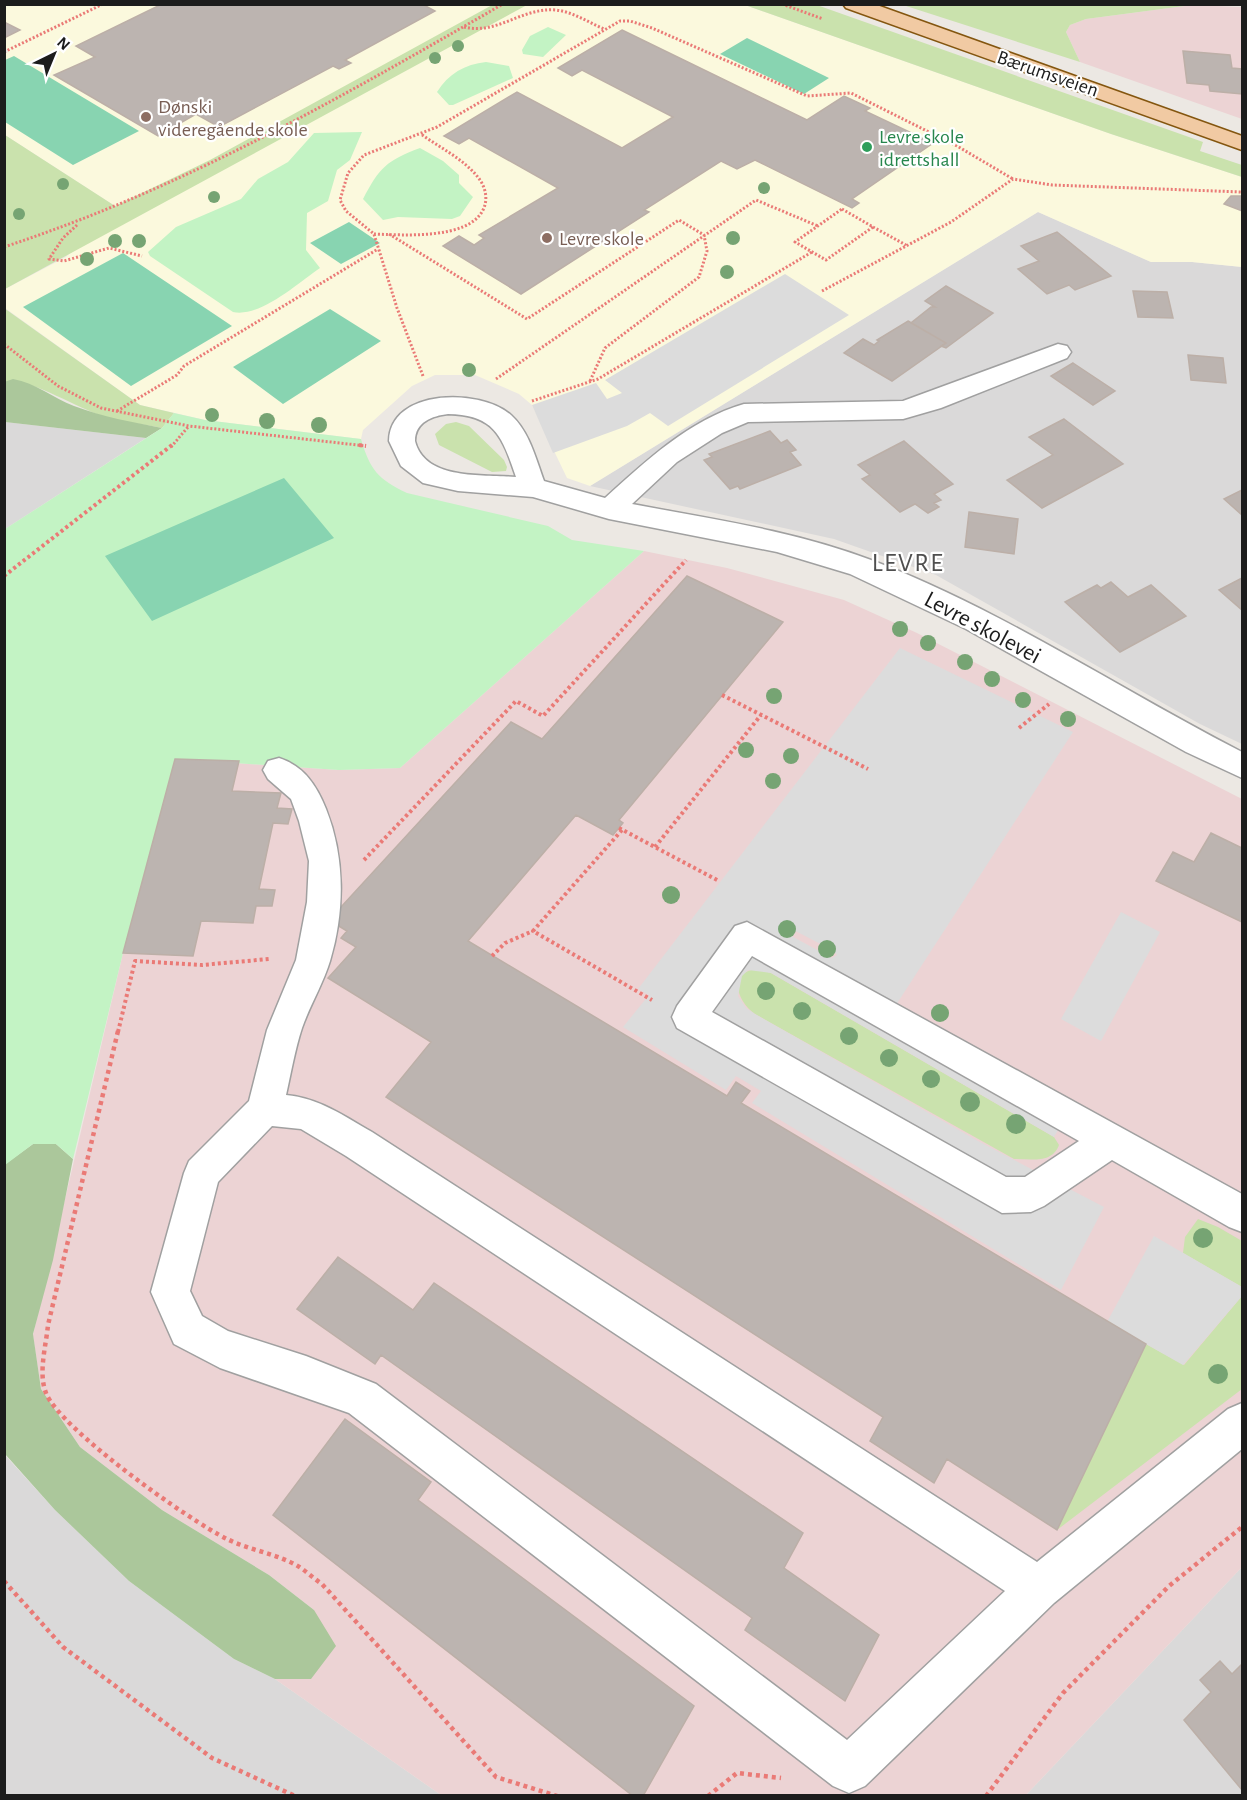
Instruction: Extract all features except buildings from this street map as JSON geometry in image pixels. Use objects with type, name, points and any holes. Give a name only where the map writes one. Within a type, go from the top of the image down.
[{"type":"main road","name":"Bærumsveien","points":[[853,4],[1242,142]]},
{"type":"street","points":[[610,509],[668,456],[713,427],[744,413],[903,410],[933,402],[1058,352]]},
{"type":"street","points":[[402,446],[402,432],[414,417],[430,409],[465,404],[484,409],[503,421],[519,448],[533,488]]},
{"type":"street","name":"Levre skolevei","points":[[402,446],[413,463],[432,476],[484,486],[533,488],[610,509],[824,556],[884,576],[968,616],[1116,700],[1242,765]]},
{"type":"street","points":[[279,770],[304,792],[315,820],[324,861],[324,902],[313,960],[284,1030],[265,1109],[202,1173],[170,1293],[188,1330],[220,1348],[306,1376],[362,1398],[849,1770],[1040,1588],[1242,1423]]},
{"type":"street","points":[[1110,1141],[1031,1194],[1002,1195],[689,1017],[747,936],[1242,1214]]},
{"type":"street","points":[[265,1109],[306,1113],[359,1144],[1040,1588]]},
{"type":"path","points":[[4,52],[103,4]]},
{"type":"path","points":[[4,248],[80,223],[147,196],[211,165],[503,4]]},
{"type":"path","points":[[464,27],[479,32],[487,31],[516,18],[552,10],[563,11],[604,29]]},
{"type":"path","points":[[423,377],[374,234],[346,211],[340,200],[348,173],[364,154],[457,116],[620,21],[630,21],[807,96],[850,93],[957,146],[1013,179],[1052,185],[1242,192]]},
{"type":"path","points":[[374,234],[435,233],[463,227],[485,210],[487,200],[477,175],[420,133]]},
{"type":"path","points":[[822,291],[951,222],[1013,179]]},
{"type":"path","points":[[495,380],[756,200],[818,226]]},
{"type":"path","points":[[873,227],[826,260],[795,242],[842,209],[907,246]]},
{"type":"path","points":[[389,234],[527,319],[679,220],[704,235],[707,251],[699,277],[605,348],[590,381]]},
{"type":"path","points":[[80,223],[63,238],[49,259],[68,261],[109,248],[122,248],[142,256]]},
{"type":"path","points":[[116,412],[177,375],[184,366],[378,249]]},
{"type":"path","points":[[523,405],[590,381],[618,368],[812,252]]},
{"type":"path","points":[[4,344],[58,386],[101,408],[116,412],[189,426],[387,448],[402,446]]},
{"type":"path","points":[[4,576],[167,451],[189,426]]},
{"type":"path","points":[[324,902],[516,701],[543,716],[684,563],[700,527]]},
{"type":"path","points":[[722,695],[868,769]]},
{"type":"path","points":[[1019,728],[1051,702]]},
{"type":"path","points":[[655,847],[761,715]]},
{"type":"path","points":[[492,956],[500,945],[533,931],[620,829],[719,881]]},
{"type":"path","points":[[533,931],[634,991],[689,1017]]},
{"type":"path","points":[[986,1796],[1063,1693],[1169,1586],[1242,1527]]},
{"type":"path","points":[[4,1581],[63,1647],[212,1758],[295,1796]]},
{"type":"path","points":[[708,1796],[737,1773],[811,1782],[849,1770]]},
{"type":"shaded area","name":"Levre skole","points":[[5,5],[745,5],[1111,134],[1242,177],[1242,267],[1192,262],[1151,262],[1038,212],[590,486],[567,478],[532,405],[519,394],[475,375],[435,375],[412,386],[363,430],[361,439],[205,420],[140,405],[5,308],[5,289],[66,257],[115,206],[5,135],[4,55],[8,52],[5,46]]},
{"type":"shaded area","points":[[1192,5],[1242,7],[1242,119],[1080,62],[1066,32],[1070,25],[1086,19]]},
{"type":"shaded area","points":[[1038,212],[1151,262],[1192,262],[1242,267],[1242,744],[1200,724],[936,575],[834,539],[590,486]]},
{"type":"shaded area","points":[[785,274],[849,315],[668,426],[650,413],[627,426],[553,453],[532,405],[596,383],[607,399],[622,393],[605,380]]},
{"type":"shaded area","points":[[5,422],[146,438],[5,529]]},
{"type":"shaded area","points":[[644,551],[727,568],[844,600],[917,633],[1242,799],[1242,1567],[1026,1795],[441,1795],[275,1679],[311,1679],[314,1610],[269,1575],[162,1510],[80,1447],[41,1389],[33,1335],[123,953],[175,759],[339,770],[400,768]]},
{"type":"shaded area","points":[[900,648],[1073,732],[885,1022],[1061,1125],[1054,1137],[771,973],[748,970],[742,976],[738,996],[746,1008],[755,1014],[978,1141],[1104,1207],[1061,1290],[752,1103],[761,1091],[736,1076],[726,1090],[623,1027],[649,995],[638,989]],"holes":[[[782,924],[834,951],[837,955],[832,958],[779,928]]]},
{"type":"shaded area","points":[[1121,912],[1160,932],[1101,1041],[1061,1019]]},
{"type":"shaded area","points":[[1154,1236],[1242,1287],[1242,1296],[1183,1365],[1107,1322]]},
{"type":"shaded area","points":[[4,1454],[55,1510],[129,1581],[234,1659],[275,1679],[441,1795],[5,1795]]},
{"type":"shaded area","points":[[1242,1567],[1242,1795],[1026,1795]]},
{"type":"green space","points":[[494,4],[527,5],[5,289],[5,135],[115,206],[210,160]]},
{"type":"green space","points":[[814,4],[1203,142],[1200,151],[1242,165],[1242,177],[1111,134],[745,5]]},
{"type":"green space","points":[[903,5],[1192,5],[1086,19],[1070,25],[1066,32],[1080,62]]},
{"type":"green space","points":[[548,27],[566,35],[543,57],[523,54],[522,50],[530,36]]},
{"type":"green space","points":[[747,38],[829,78],[804,94],[720,54]]},
{"type":"green space","points":[[14,56],[139,131],[73,165],[5,122],[5,60]]},
{"type":"green space","points":[[486,62],[509,66],[513,78],[453,105],[449,105],[437,92],[446,80],[458,71]]},
{"type":"green space","points":[[362,132],[350,160],[337,170],[328,201],[307,213],[306,250],[320,268],[267,305],[255,310],[233,312],[150,256],[148,252],[176,227],[241,199],[258,179],[288,162],[314,133]]},
{"type":"green space","points":[[420,148],[443,161],[459,175],[459,183],[473,197],[460,216],[452,219],[398,217],[383,220],[363,199],[374,179],[385,166]]},
{"type":"green space","points":[[349,222],[380,243],[341,264],[310,243]]},
{"type":"green space","points":[[123,253],[232,326],[131,386],[23,307]]},
{"type":"green space","points":[[4,308],[140,405],[174,413],[162,428],[132,423],[92,412],[39,388],[14,381],[5,382]]},
{"type":"green space","points":[[330,309],[381,341],[283,404],[233,367]]},
{"type":"green space","points":[[13,379],[85,410],[162,428],[146,438],[5,422],[4,382]]},
{"type":"green space","points":[[174,413],[205,420],[361,439],[368,459],[376,472],[389,483],[407,493],[548,526],[572,540],[644,551],[400,768],[339,770],[175,759],[123,953],[73,1159],[56,1144],[33,1144],[5,1165],[5,529],[162,428]]},
{"type":"green space","points":[[456,422],[469,426],[504,460],[506,471],[492,472],[439,445],[435,434],[446,424]]},
{"type":"green space","points":[[284,478],[334,538],[152,621],[105,556]]},
{"type":"green space","points":[[757,969],[771,973],[1054,1137],[1059,1145],[1056,1151],[1046,1158],[1014,1159],[755,1014],[740,995],[738,981],[748,971]]},
{"type":"green space","points":[[33,1144],[56,1144],[73,1159],[53,1260],[33,1334],[41,1389],[80,1447],[162,1510],[269,1575],[314,1610],[336,1646],[311,1679],[275,1679],[234,1659],[129,1581],[55,1510],[5,1454],[4,1165]]},
{"type":"green space","points":[[1198,1219],[1242,1241],[1242,1287],[1183,1253],[1185,1237]]},
{"type":"green space","points":[[1242,1296],[1242,1389],[1057,1530],[1146,1344],[1184,1365]]},
{"type":"place","name":"Dønski videregående skole","points":[[146,117]]},
{"type":"place","name":"Levre skole idrettshall","points":[[867,147]]},
{"type":"place","name":"Levre skole","points":[[547,238]]},
{"type":"district","name":"LEVRE","points":[[908,562]]}]
